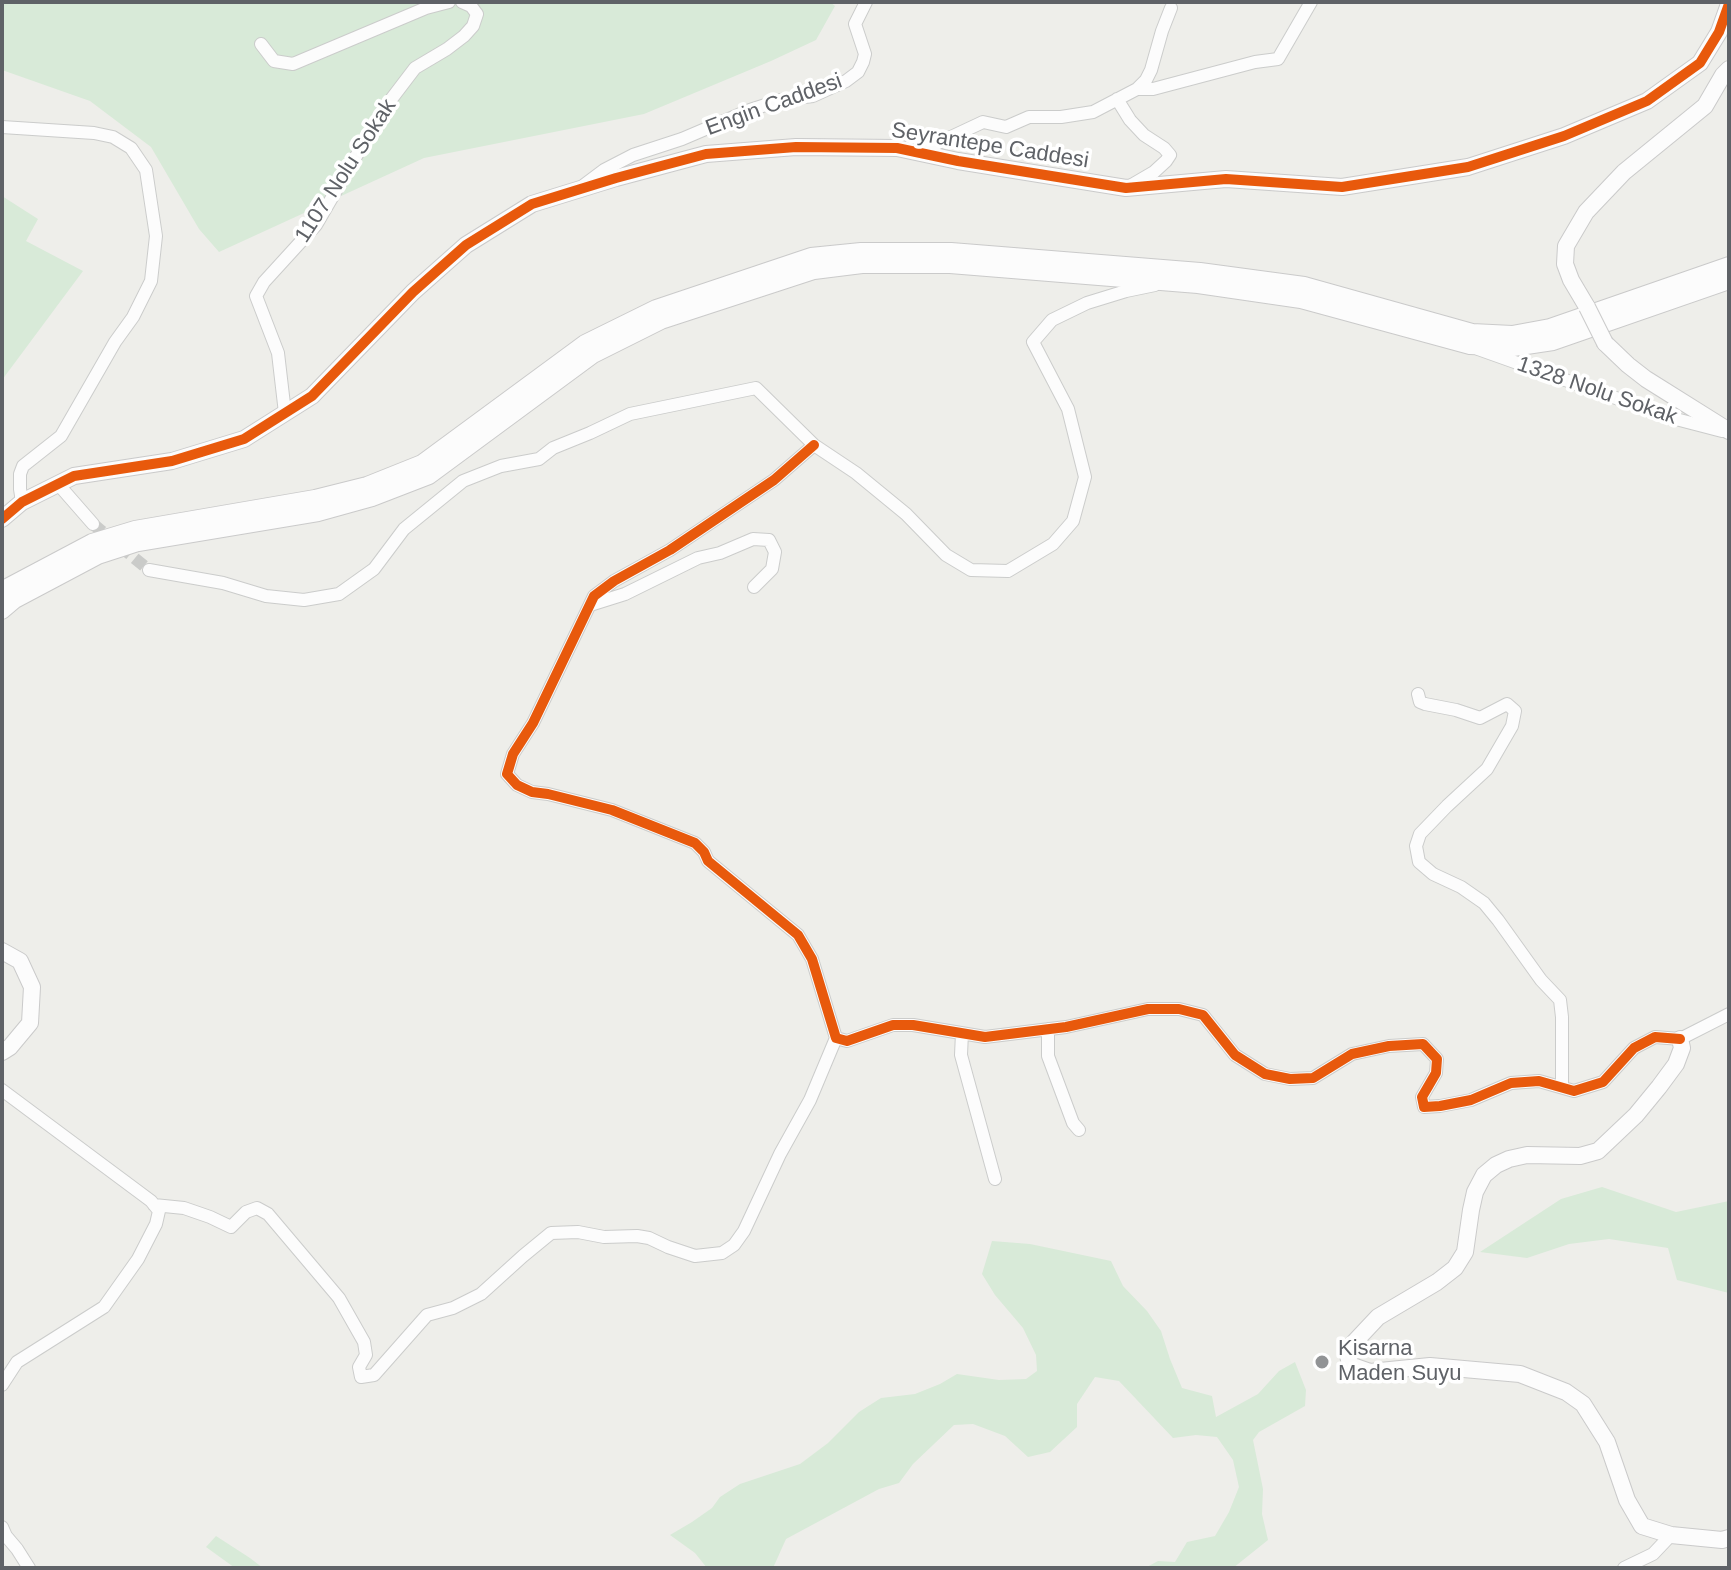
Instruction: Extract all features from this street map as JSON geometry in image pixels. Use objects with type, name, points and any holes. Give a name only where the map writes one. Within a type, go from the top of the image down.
[{"type":"main road","name":"Seyrantepe Caddesi","points":[[2,519],[22,502],[74,476],[172,461],[244,439],[312,396],[413,292],[466,245],[532,204],[579,189],[706,154],[796,147],[897,148],[1126,188],[1226,179],[1342,187],[1468,167],[1564,136],[1647,101],[1700,63],[1719,32],[1729,4]]},
{"type":"main road","points":[[1729,69],[1705,106],[1624,172],[1586,212],[1566,246],[1565,264],[1605,343],[1646,379],[1729,432]]},
{"type":"main road","points":[[2,592],[92,542],[135,529],[315,498],[367,485],[422,463],[585,343],[656,308],[811,256],[861,251],[951,251],[1200,271],[1304,285],[1472,332],[1512,334],[1550,327],[1729,265]]},
{"type":"main road","points":[[2,611],[15,600],[98,556],[138,543],[318,513],[372,498],[429,476],[593,355],[661,321],[814,271],[862,265],[950,265],[1198,285],[1301,300],[1467,345],[1513,348],[1553,342],[1729,281]]},
{"type":"main road","points":[[2,951],[20,961],[32,987],[30,1023],[2,1052]]},
{"type":"main road","points":[[1680,1039],[1682,1048],[1676,1064],[1636,1115],[1598,1151],[1580,1156],[1527,1155],[1496,1165],[1484,1175],[1475,1192],[1465,1252],[1455,1268],[1378,1317],[1347,1350],[1350,1365],[1370,1372],[1430,1366],[1520,1374],[1566,1392],[1583,1404],[1607,1442],[1627,1500],[1642,1526],[1671,1535],[1729,1538]]},
{"type":"street","points":[[261,44],[274,61],[293,64],[426,8],[449,2]]},
{"type":"street","name":"1107 Nolu Sokak","points":[[285,413],[278,353],[256,296],[264,282],[316,225],[383,110],[415,68],[447,49],[473,26],[477,14],[471,6],[462,2]]},
{"type":"street","name":"Engin Caddesi","points":[[579,189],[604,170],[633,155],[682,139],[750,110],[781,100],[813,96],[846,81],[858,72],[863,62],[865,54],[855,24],[866,2]]},
{"type":"street","points":[[1137,89],[1153,89],[1255,62],[1278,59],[1311,2]]},
{"type":"street","points":[[919,152],[983,122],[1006,127],[1029,117],[1061,117],[1093,112],[1137,89],[1151,70],[1171,8]]},
{"type":"street","points":[[1117,99],[1137,128],[1170,155],[1154,172],[1126,188]]},
{"type":"street","points":[[2,127],[94,133],[113,137],[131,148],[146,170],[156,236],[151,281],[133,317],[115,342],[61,436],[23,466],[20,474],[22,502]]},
{"type":"street","points":[[149,570],[223,583],[266,596],[304,600],[339,594],[374,569],[404,529],[463,481],[501,466],[539,459],[553,448],[630,414],[756,388],[814,445],[856,473],[906,514],[946,555],[971,570],[1008,571],[1053,544],[1073,521],[1085,477],[1068,409],[1033,342],[1052,320],[1087,303],[1126,291],[1169,283]]},
{"type":"street","name":"1328 Nolu Sokak","points":[[1467,345],[1672,418],[1729,432]]},
{"type":"street","points":[[154,1205],[184,1208],[231,1227],[246,1212],[257,1208],[268,1214],[339,1298],[364,1342],[366,1355],[359,1367],[361,1377],[374,1375],[427,1315],[453,1308],[481,1294],[551,1233],[637,1236],[695,1256],[722,1253],[734,1245],[810,1100],[836,1038],[812,959],[798,935],[708,861],[695,843],[612,810],[532,792],[517,785],[507,774],[513,754],[533,723],[594,596],[614,581],[670,550],[774,480],[814,445]]},
{"type":"street","points":[[58,484],[93,524]]},
{"type":"street","points":[[590,605],[625,594],[698,558],[720,553],[753,539],[769,540],[775,552],[772,569],[754,587]]},
{"type":"street","points":[[1418,694],[1420,702],[1425,704],[1480,718],[1507,704],[1515,711],[1512,726],[1487,769],[1420,834],[1416,846],[1419,862],[1433,874],[1461,887],[1484,903],[1541,980],[1560,1000],[1562,1087]]},
{"type":"street","points":[[836,1038],[847,1041],[893,1025],[913,1025],[985,1037],[1048,1029],[1148,1009],[1179,1009],[1203,1015],[1235,1055],[1265,1074],[1290,1079],[1313,1078],[1352,1054],[1389,1046],[1423,1044],[1437,1059],[1436,1073],[1422,1097],[1424,1107],[1471,1100],[1511,1083],[1539,1081],[1574,1091],[1603,1082],[1634,1048],[1655,1037],[1680,1039],[1729,1014]]},
{"type":"street","points":[[1048,1029],[1048,1056],[1073,1123],[1079,1130]]},
{"type":"street","points":[[962,1033],[961,1055],[995,1179]]},
{"type":"street","points":[[2,1090],[159,1211],[156,1224],[138,1259],[104,1307],[17,1362],[2,1385]]},
{"type":"street","points":[[2,1527],[29,1568]]},
{"type":"street","points":[[1624,1568],[1653,1554],[1671,1535]]},
{"type":"green space","points":[[2,2],[830,2],[835,6],[816,40],[644,114],[424,158],[219,252],[199,229],[151,147],[90,101],[2,70]]},
{"type":"green space","points":[[2,196],[38,219],[26,241],[83,271],[2,380]]},
{"type":"green space","points":[[1602,1187],[1676,1212],[1729,1201],[1729,1293],[1677,1280],[1668,1248],[1609,1239],[1569,1244],[1527,1258],[1480,1252],[1561,1199]]},
{"type":"green space","points":[[992,1241],[1030,1244],[1111,1261],[1123,1286],[1161,1331],[1182,1388],[1212,1396],[1216,1417],[1258,1394],[1279,1371],[1295,1362],[1306,1390],[1305,1406],[1259,1432],[1253,1440],[1263,1489],[1262,1514],[1268,1540],[1233,1568],[1145,1568],[1158,1561],[1175,1562],[1187,1542],[1215,1536],[1239,1487],[1233,1460],[1217,1437],[1196,1435],[1173,1438],[1119,1381],[1095,1377],[1077,1404],[1077,1427],[1050,1452],[1028,1457],[1005,1436],[973,1424],[954,1425],[913,1464],[899,1483],[879,1489],[786,1539],[773,1568],[707,1568],[695,1553],[670,1535],[712,1508],[720,1497],[740,1484],[800,1464],[828,1443],[859,1412],[881,1398],[915,1394],[957,1374],[999,1380],[1026,1379],[1037,1371],[1036,1355],[1023,1328],[982,1274]]},
{"type":"green space","points":[[216,1536],[263,1568],[235,1568],[206,1547]]},
{"type":"tunnel","points":[[93,524],[149,570]]},
{"type":"cycle path","points":[[2,519],[22,502],[74,476],[172,461],[244,439],[312,396],[413,292],[466,245],[532,204],[616,178],[706,154],[796,147],[897,148],[1126,188],[1226,179],[1342,187],[1468,167],[1564,136],[1647,101],[1700,63],[1719,32],[1729,4]]},
{"type":"cycle path","points":[[814,445],[774,480],[670,550],[614,581],[594,596],[533,723],[513,754],[507,774],[517,785],[532,792],[612,810],[695,843],[708,861],[798,935],[812,959],[836,1038],[847,1041],[893,1025],[913,1025],[985,1037],[1066,1027],[1148,1009],[1179,1009],[1203,1015],[1235,1055],[1265,1074],[1290,1079],[1313,1078],[1352,1054],[1389,1046],[1423,1044],[1437,1059],[1436,1073],[1422,1097],[1424,1107],[1471,1100],[1511,1083],[1539,1081],[1574,1091],[1603,1082],[1634,1048],[1655,1037],[1680,1039]]},
{"type":"place","name":"Kisarna Maden Suyu","points":[[1322,1362]]}]
